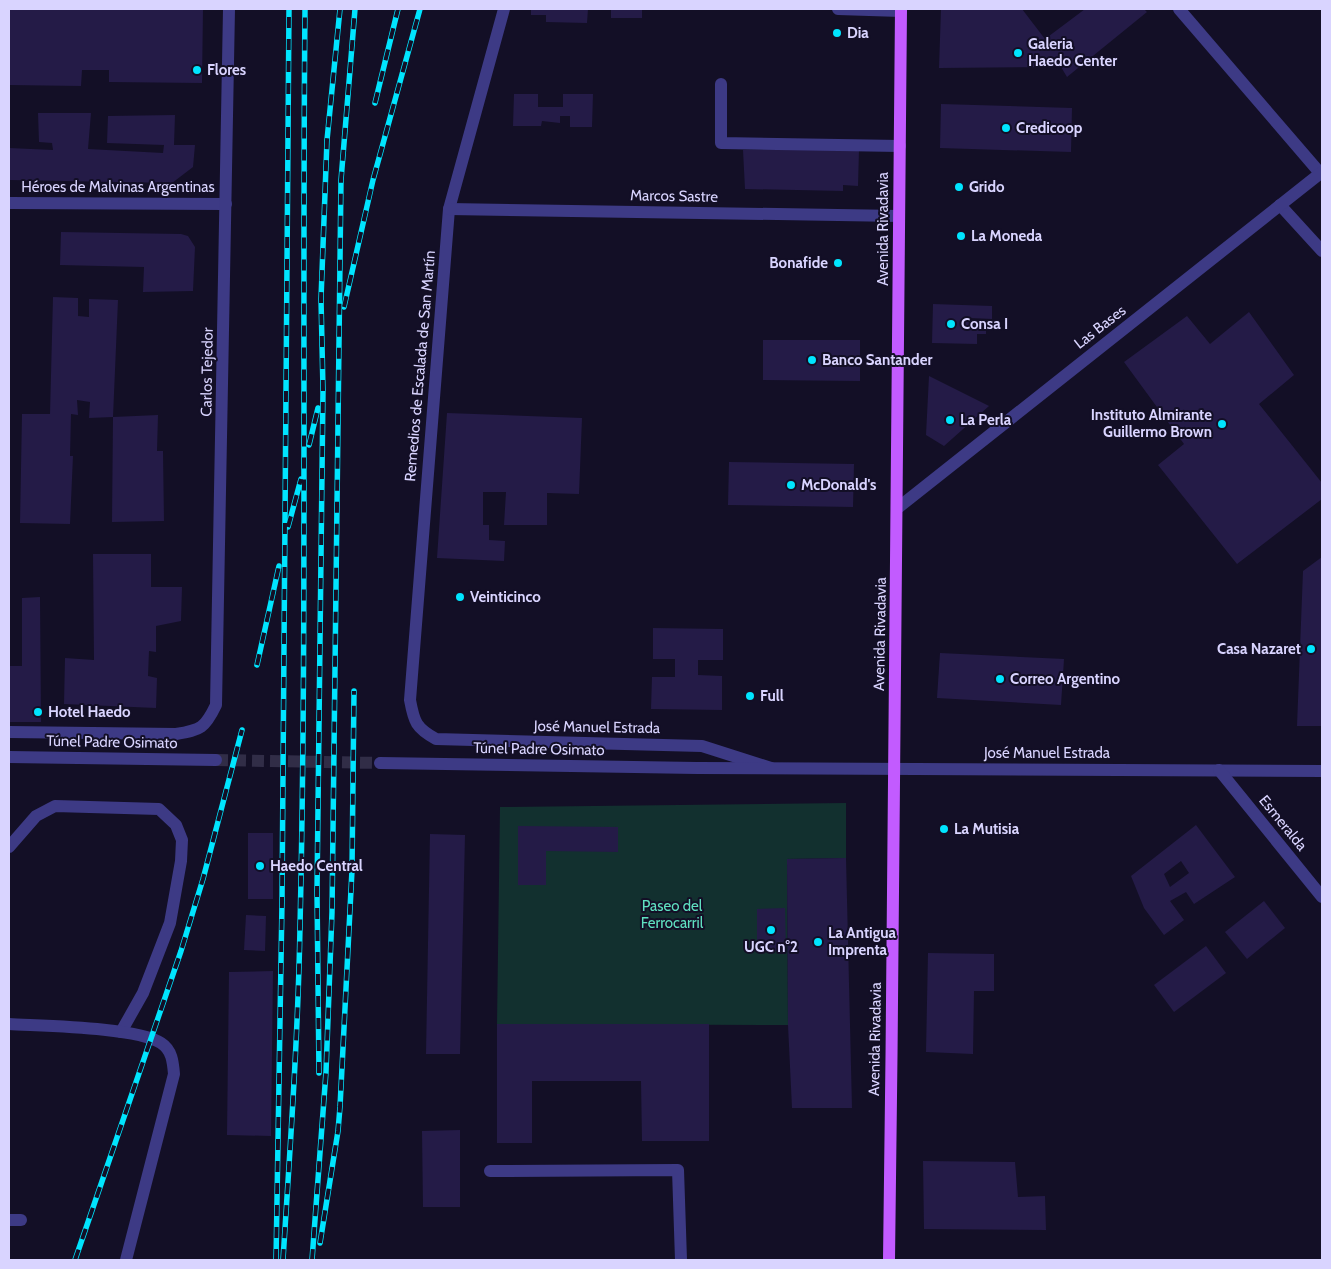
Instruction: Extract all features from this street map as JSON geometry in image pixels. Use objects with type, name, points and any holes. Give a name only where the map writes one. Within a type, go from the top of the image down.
[{"type":"main road","name":"Avenida Rivadavia","points":[[888,1260],[899,507],[901,10]]},
{"type":"street","name":"Carlos Tejedor","points":[[9,732],[176,734],[199,730],[209,720],[216,705],[229,9]]},
{"type":"street","name":"Remedios de Escalada de San Martín","points":[[421,730],[413,716],[410,700],[449,209],[504,9]]},
{"type":"street","points":[[838,9],[901,10]]},
{"type":"street","points":[[1179,9],[1321,172]]},
{"type":"street","points":[[720,84],[721,144],[900,146]]},
{"type":"street","name":"Las Bases","points":[[899,507],[1321,172]]},
{"type":"street","name":"Héroes de Malvinas Argentinas","points":[[9,203],[226,204]]},
{"type":"street","points":[[1280,205],[1322,251]]},
{"type":"street","name":"Marcos Sastre","points":[[449,209],[899,216]]},
{"type":"street","name":"José Manuel Estrada","points":[[421,730],[436,739],[702,746],[771,768]]},
{"type":"street","name":"Túnel Padre Osimato","points":[[9,756],[216,760]]},
{"type":"street","name":"Túnel Padre Osimato","points":[[380,763],[697,768]]},
{"type":"street","name":"José Manuel Estrada","points":[[697,768],[1322,771]]},
{"type":"street","name":"Esmeralda","points":[[1219,770],[1322,897]]},
{"type":"street","points":[[9,847],[36,816],[55,806],[159,809],[176,826],[182,840],[181,861],[170,923],[143,993],[121,1032]]},
{"type":"street","points":[[9,1024],[134,1034],[162,1043],[172,1056],[174,1074],[126,1260]]},
{"type":"street","points":[[490,1171],[678,1170],[681,1260]]},
{"type":"green space","name":"Paseo del Ferrocarril","points":[[846,803],[846,858],[787,859],[788,1025],[497,1024],[500,807]]},
{"type":"building","points":[[9,9],[203,9],[202,83],[109,82],[109,70],[82,70],[81,86],[9,85]]},
{"type":"building","points":[[531,9],[588,9],[587,23],[546,22],[546,15],[531,15]]},
{"type":"building","points":[[611,9],[642,9],[642,18],[611,18]]},
{"type":"building","name":"Galeria Haedo Center","points":[[941,9],[1022,9],[1045,39],[1085,9],[1144,9],[1147,12],[1067,77],[1061,67],[939,68]]},
{"type":"building","points":[[514,94],[538,94],[538,107],[563,107],[563,94],[593,94],[592,127],[570,127],[570,116],[560,116],[560,123],[542,121],[541,126],[513,126]]},
{"type":"building","name":"Credicoop","points":[[941,104],[1072,108],[1071,152],[940,148]]},
{"type":"building","points":[[38,113],[91,113],[88,149],[163,153],[164,145],[107,143],[108,116],[175,115],[174,145],[195,145],[193,167],[172,183],[9,180],[9,148],[53,150],[52,143],[39,142]]},
{"type":"building","points":[[743,150],[859,150],[858,186],[843,185],[843,191],[745,189]]},
{"type":"building","points":[[61,232],[181,234],[188,236],[195,247],[193,291],[143,292],[144,267],[60,265]]},
{"type":"building","points":[[53,297],[78,298],[78,316],[89,317],[89,299],[118,300],[113,417],[89,418],[90,402],[77,400],[78,415],[71,414],[70,456],[73,456],[70,524],[20,523],[22,414],[50,414]]},
{"type":"building","name":"Consa I","points":[[933,304],[992,306],[992,319],[970,318],[970,328],[986,328],[986,334],[977,334],[977,344],[932,343]]},
{"type":"building","name":"Instituto Almirante Guillermo Brown","points":[[1249,312],[1294,375],[1259,404],[1322,483],[1322,499],[1237,564],[1158,465],[1184,444],[1124,362],[1187,316],[1210,344]]},
{"type":"building","name":"Banco Santander","points":[[763,340],[860,340],[860,381],[763,380]]},
{"type":"building","name":"La Perla","points":[[929,376],[989,406],[944,446],[926,435]]},
{"type":"building","points":[[447,413],[582,418],[579,494],[547,493],[547,525],[504,525],[506,492],[483,492],[483,525],[489,525],[489,540],[505,541],[504,561],[437,558]]},
{"type":"building","points":[[158,415],[157,451],[163,451],[164,521],[112,522],[113,417]]},
{"type":"building","name":"McDonald's","points":[[729,462],[854,464],[853,507],[728,505]]},
{"type":"building","points":[[93,554],[151,554],[151,587],[182,587],[181,621],[156,626],[156,652],[149,651],[148,676],[157,678],[156,708],[64,704],[65,658],[94,660]]},
{"type":"building","name":"Casa Nazaret","points":[[1322,557],[1322,726],[1297,726],[1303,571]]},
{"type":"building","name":"Hotel Haedo","points":[[40,597],[41,722],[9,722],[9,666],[22,666],[22,598]]},
{"type":"building","points":[[653,628],[723,629],[723,660],[698,660],[698,675],[722,676],[722,710],[651,709],[652,677],[675,677],[675,659],[653,659]]},
{"type":"building","name":"Correo Argentino","points":[[940,653],[1064,659],[1061,705],[937,698]]},
{"type":"building","points":[[1196,825],[1235,877],[1194,904],[1186,892],[1170,901],[1184,920],[1164,935],[1144,908],[1131,876]],"holes":[[[1181,861],[1189,873],[1170,887],[1164,874]]]},
{"type":"building","points":[[518,826],[618,827],[618,852],[546,851],[546,885],[518,885]]},
{"type":"building","name":"Haedo Central","points":[[248,833],[273,833],[273,899],[248,899]]},
{"type":"building","points":[[430,834],[465,835],[460,1054],[426,1054]]},
{"type":"building","name":"La Antigua Imprenta","points":[[846,858],[852,1108],[792,1108],[788,1025],[787,859]]},
{"type":"building","points":[[1264,901],[1285,928],[1247,959],[1225,932]]},
{"type":"building","name":"UGC n°2","points":[[785,908],[786,951],[757,951],[757,909]]},
{"type":"building","points":[[246,915],[266,916],[265,951],[244,950]]},
{"type":"building","points":[[1206,946],[1226,973],[1174,1012],[1154,985]]},
{"type":"building","points":[[928,953],[994,954],[994,991],[974,991],[973,1054],[926,1052]]},
{"type":"building","points":[[273,971],[271,1136],[227,1135],[229,972]]},
{"type":"building","points":[[497,1024],[709,1024],[709,1141],[642,1141],[641,1081],[532,1081],[532,1143],[497,1143]]},
{"type":"building","points":[[460,1130],[460,1207],[423,1207],[422,1131]]},
{"type":"building","points":[[923,1161],[1015,1162],[1018,1197],[1045,1196],[1046,1230],[924,1229]]},
{"type":"tunnel","points":[[216,760],[380,763]]},
{"type":"railway","points":[[276,1260],[282,902],[289,9]]},
{"type":"railway","points":[[283,1260],[293,1094],[300,927],[304,583],[305,9]]},
{"type":"railway","points":[[319,1073],[317,892],[323,390],[321,299],[327,140],[340,9]]},
{"type":"railway","points":[[312,1260],[326,1072],[332,912],[341,180],[355,9]]},
{"type":"railway","points":[[375,103],[398,9]]},
{"type":"railway","points":[[344,307],[373,180],[420,9]]},
{"type":"railway","points":[[309,445],[318,408]]},
{"type":"railway","points":[[288,527],[301,479]]},
{"type":"railway","points":[[257,665],[279,566]]},
{"type":"railway","points":[[320,1243],[338,1131],[340,1107],[352,870],[354,691]]},
{"type":"railway","points":[[75,1260],[181,951],[203,879],[242,730]]},
{"type":"place","name":"Dia","points":[[837,33]]},
{"type":"place","name":"Galeria Haedo Center","points":[[1018,53]]},
{"type":"place","name":"Flores","points":[[197,70]]},
{"type":"place","name":"Credicoop","points":[[1006,128]]},
{"type":"place","name":"Grido","points":[[959,187]]},
{"type":"place","name":"La Moneda","points":[[961,236]]},
{"type":"place","name":"Bonafide","points":[[838,263]]},
{"type":"place","name":"Consa I","points":[[951,324]]},
{"type":"place","name":"Banco Santander","points":[[812,360]]},
{"type":"place","name":"La Perla","points":[[950,420]]},
{"type":"place","name":"Instituto Almirante Guillermo Brown","points":[[1222,424]]},
{"type":"place","name":"McDonald's","points":[[791,485]]},
{"type":"place","name":"Veinticinco","points":[[460,597]]},
{"type":"place","name":"Casa Nazaret","points":[[1311,649]]},
{"type":"place","name":"Correo Argentino","points":[[1000,679]]},
{"type":"place","name":"Full","points":[[750,696]]},
{"type":"place","name":"Hotel Haedo","points":[[38,712]]},
{"type":"place","name":"La Mutisia","points":[[944,829]]},
{"type":"place","name":"Haedo Central","points":[[260,866]]},
{"type":"place","name":"UGC n°2","points":[[771,930]]},
{"type":"place","name":"La Antigua Imprenta","points":[[818,942]]}]
